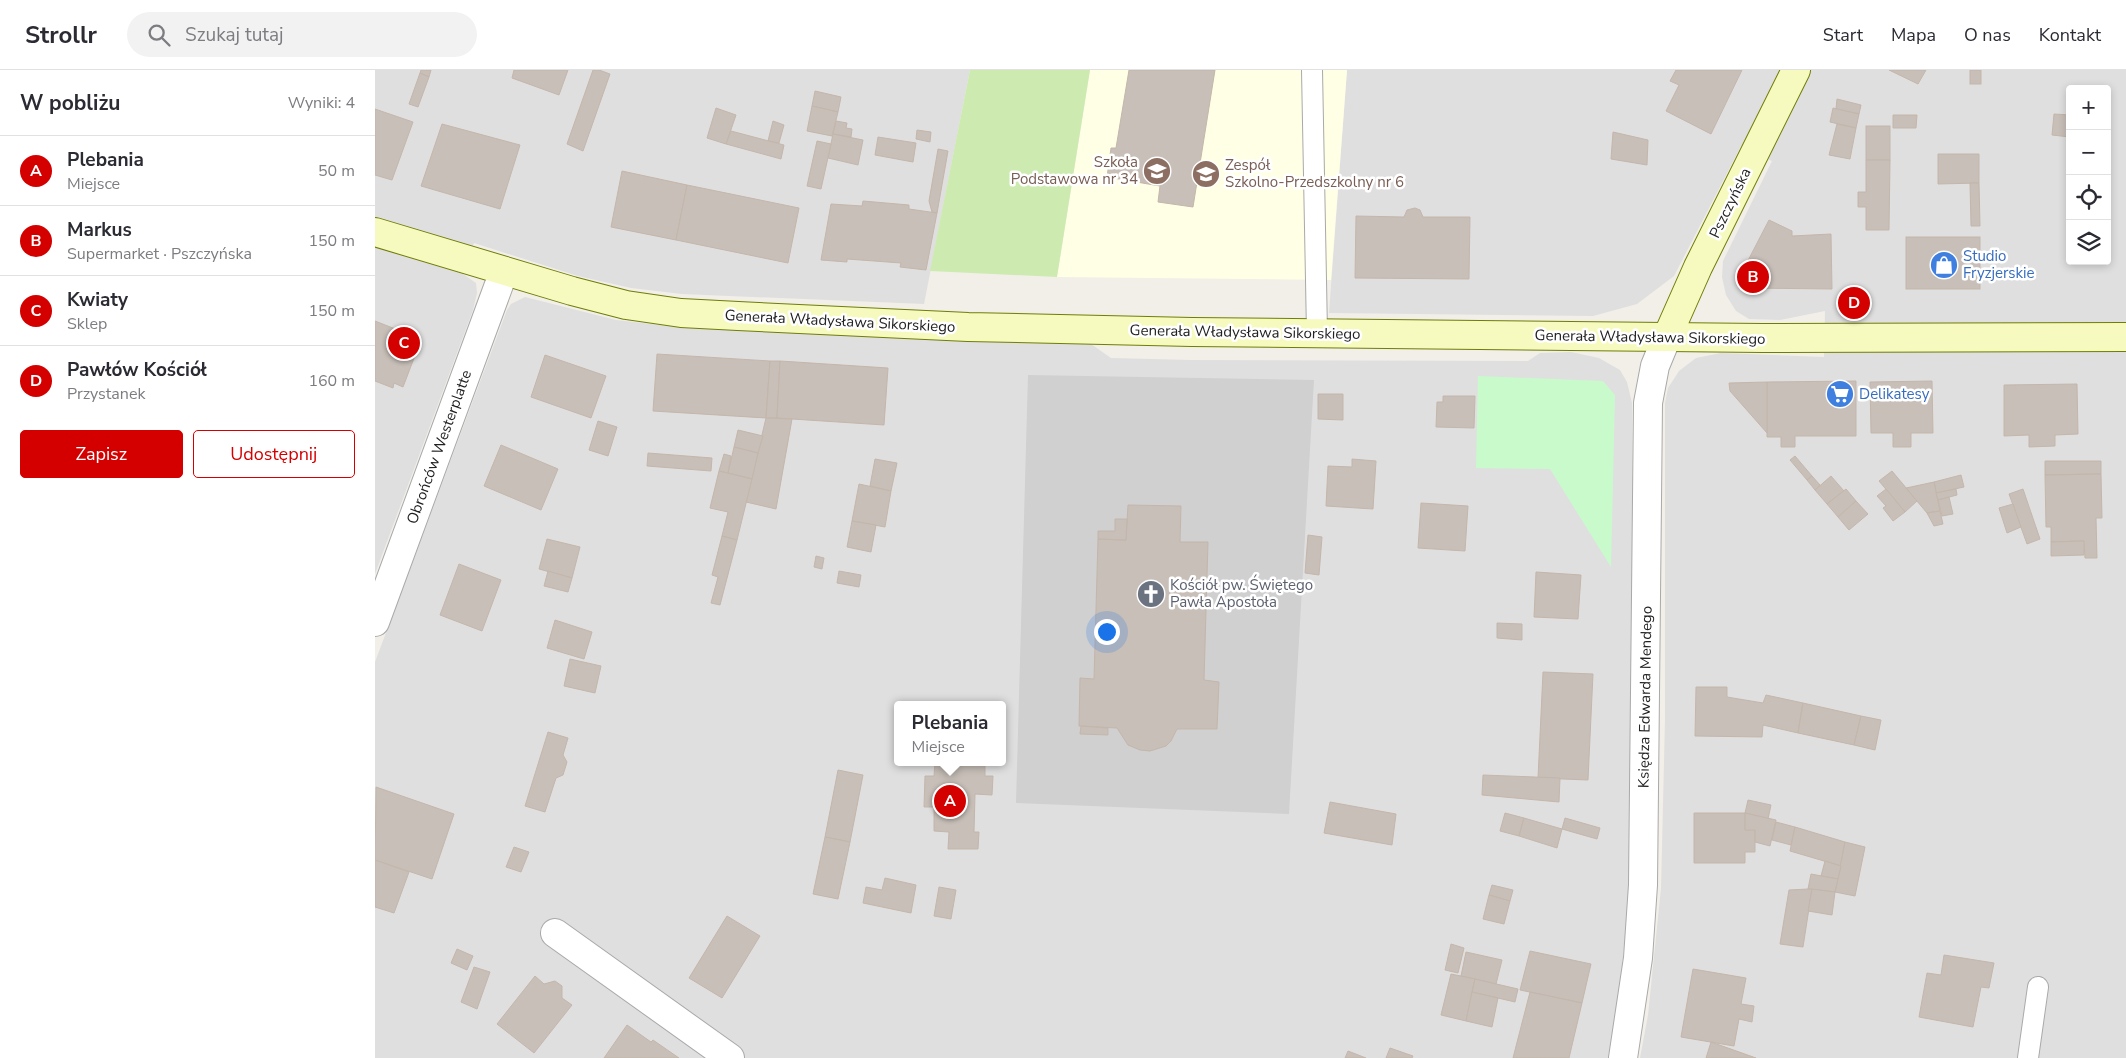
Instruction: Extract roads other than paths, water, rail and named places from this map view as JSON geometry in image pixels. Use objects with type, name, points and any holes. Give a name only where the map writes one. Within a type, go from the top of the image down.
[{"type":"street","name":"Pszczyńska","points":[[1667,337],[1699,267],[1796,70]]},
{"type":"street","name":"Generała Władysława Sikorskiego","points":[[375,232],[626,305],[681,313],[968,327],[1317,333],[1762,338],[2126,337]]},
{"type":"street","name":"Obrońców Westerplatte","points":[[375,622],[504,271]]},
{"type":"street","name":"Księdza Edwarda Mendego","points":[[1623,1058],[1638,958],[1643,885],[1648,403],[1655,366],[1667,337]]},
{"type":"street","points":[[555,933],[730,1058]]},
{"type":"lane","points":[[1312,70],[1317,333]]},
{"type":"lane","points":[[2028,1058],[2038,987]]},
{"type":"place","name":"Szkoła Podstawowa nr 34","points":[[1157,171]]},
{"type":"place","name":"Zespół Szkolno-Przedszkolny nr 6","points":[[1206,174]]},
{"type":"place","name":"Studio Fryzjerskie","points":[[1944,265]]},
{"type":"place","name":"Markus","points":[[1753,277]]},
{"type":"place","name":"Pawłów Kościół","points":[[1854,303]]},
{"type":"place","name":"Kwiaty","points":[[404,343]]},
{"type":"place","name":"Delikatesy","points":[[1840,394]]},
{"type":"place","name":"Kościół pw. Świętego Pawła Apostoła","points":[[1151,594]]},
{"type":"place","name":"Plebania","points":[[950,801]]}]
